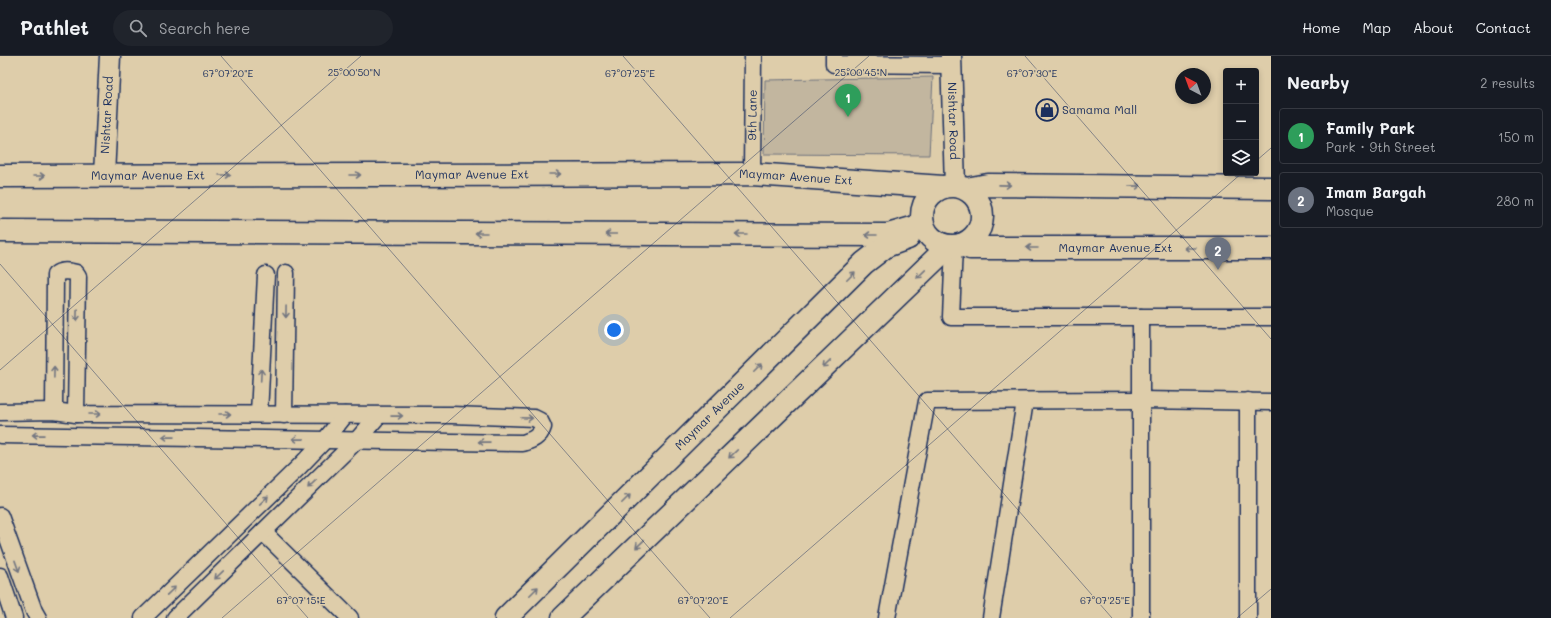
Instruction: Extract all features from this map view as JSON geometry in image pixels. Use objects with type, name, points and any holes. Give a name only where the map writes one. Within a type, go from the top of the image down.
[{"type":"main road","name":"Maymar Avenue Ext","points":[[0,176],[752,174],[955,187],[988,185],[1271,188]]},
{"type":"main road","points":[[563,618],[954,246],[971,240],[979,230],[982,219],[981,207],[975,197],[955,187],[932,192],[925,202],[921,213],[924,228],[928,236],[937,243],[954,246]]},
{"type":"main road","points":[[0,231],[888,235],[924,228]]},
{"type":"main road","name":"Maymar Avenue","points":[[506,618],[864,263],[886,246],[924,228]]},
{"type":"main road","name":"Maymar Avenue Ext","points":[[954,246],[970,248],[1271,248]]},
{"type":"street","name":"Nishtar Road","points":[[104,175],[110,56]]},
{"type":"street","name":"9th Lane","points":[[752,174],[753,56]]},
{"type":"street","points":[[834,60],[951,60]]},
{"type":"street","name":"Nishtar Road","points":[[951,60],[955,187]]},
{"type":"street","points":[[954,246],[951,317],[1271,317]]},
{"type":"street","points":[[54,411],[55,275],[60,272],[72,272],[76,273],[78,276],[76,414]]},
{"type":"street","points":[[284,414],[286,273]]},
{"type":"street","points":[[259,414],[266,275]]},
{"type":"street","points":[[1141,317],[1141,618]]},
{"type":"street","points":[[886,618],[927,401],[1141,400],[1271,402]]},
{"type":"street","points":[[991,618],[1025,401]]},
{"type":"street","points":[[1248,401],[1248,618]]},
{"type":"street","points":[[0,412],[54,411],[76,414],[452,415],[534,418],[540,421],[543,427],[542,432],[536,437],[523,443],[0,435]]},
{"type":"street","points":[[143,618],[295,471],[326,439],[345,415]]},
{"type":"street","points":[[175,618],[357,440],[378,416]]},
{"type":"street","points":[[0,516],[31,604],[38,618]]},
{"type":"street","points":[[263,532],[350,618]]},
{"type":"street","points":[[0,576],[14,618]]},
{"type":"shaded area","points":[[933,77],[929,155],[764,154],[765,80]]},
{"type":"place","name":"Samama Mall","points":[[1047,110]]},
{"type":"place","name":"Family Park","points":[[848,117]]},
{"type":"place","name":"Imam Bargah","points":[[1218,270]]}]
